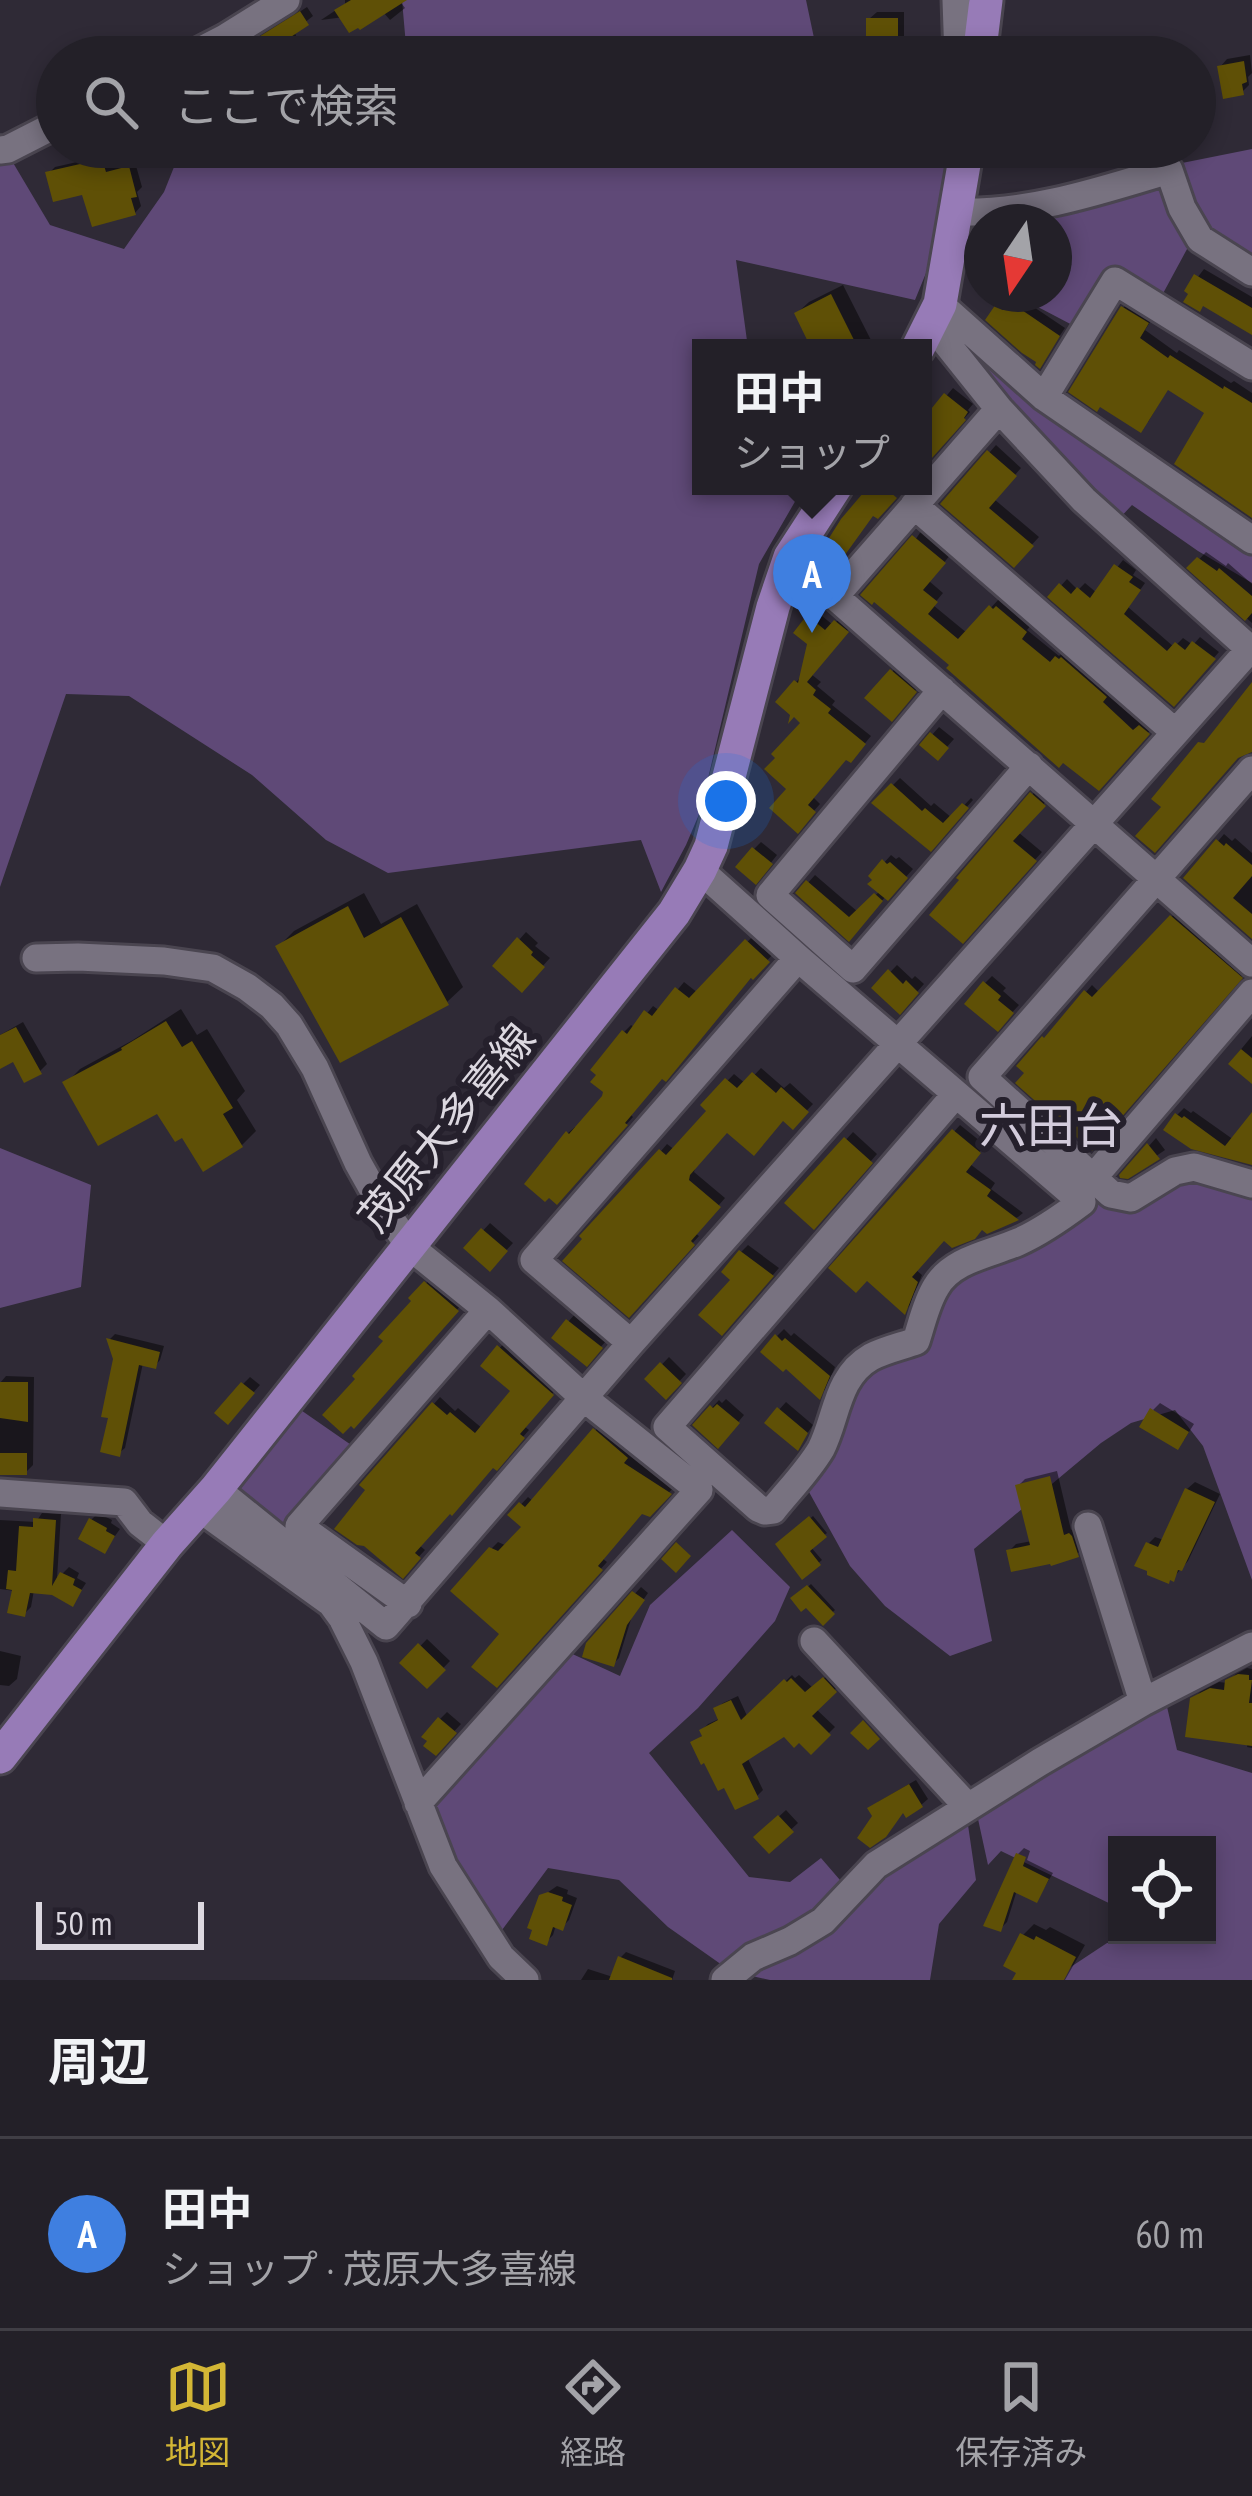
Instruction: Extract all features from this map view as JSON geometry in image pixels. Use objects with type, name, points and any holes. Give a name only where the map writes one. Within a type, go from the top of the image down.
[{"type":"main road","points":[[982,36],[986,0]]},
{"type":"main road","points":[[930,326],[964,168]]},
{"type":"main road","name":"茂原大多喜線","points":[[0,1757],[674,913],[711,846],[790,557],[830,495]]},
{"type":"street","points":[[224,36],[286,0]]},
{"type":"street","points":[[956,0],[957,36]]},
{"type":"street","points":[[0,150],[36,134]]},
{"type":"street","points":[[957,212],[1058,203],[1169,170],[1182,208],[1200,239],[1252,272]]},
{"type":"street","points":[[1044,397],[1115,281],[1252,366]]},
{"type":"street","points":[[930,326],[1044,397],[1252,540]]},
{"type":"street","points":[[208,1498],[386,1626],[631,1343],[1251,650],[1084,500],[930,326]]},
{"type":"street","points":[[932,485],[999,409]]},
{"type":"street","points":[[835,596],[923,495]]},
{"type":"street","points":[[914,505],[1175,732]]},
{"type":"street","points":[[790,557],[1252,963]]},
{"type":"street","points":[[942,690],[770,895],[853,969],[1029,766]]},
{"type":"street","points":[[1252,770],[982,1077],[1111,1195],[1131,1198],[1175,1171],[1193,1167],[1252,1184]]},
{"type":"street","points":[[700,870],[1082,1202],[1020,1242],[947,1274],[936,1287],[916,1341],[870,1358],[858,1369],[839,1394],[824,1443],[812,1464],[772,1510],[758,1508],[667,1426],[956,1094]]},
{"type":"street","points":[[36,958],[164,961],[213,968],[272,1006],[290,1025],[315,1068],[358,1163],[409,1246],[698,1490],[418,1803]]},
{"type":"street","points":[[631,1343],[534,1260],[798,958]]},
{"type":"street","points":[[1092,1179],[1252,993]]},
{"type":"street","points":[[408,1604],[299,1526],[488,1310]]},
{"type":"street","points":[[0,1493],[124,1502],[140,1523],[167,1544]]},
{"type":"street","points":[[208,1498],[332,1603],[364,1662],[443,1866],[501,1957],[525,1980]]},
{"type":"street","points":[[1088,1526],[1143,1702]]},
{"type":"street","points":[[814,1641],[968,1807]]},
{"type":"street","points":[[725,1980],[753,1957],[823,1921],[876,1865],[1143,1702],[1252,1646]]},
{"type":"shaded area","points":[[402,0],[806,0],[814,36],[405,36]]},
{"type":"shaded area","points":[[1252,149],[1252,264],[1206,235],[1173,168],[1216,168],[1216,156]]},
{"type":"shaded area","points":[[12,161],[50,225],[124,249],[164,192],[174,168],[947,168],[935,251],[915,300],[736,260],[747,339],[692,339],[692,495],[799,495],[759,564],[700,812],[661,892],[641,840],[388,873],[326,840],[252,775],[129,696],[66,694],[0,887],[0,166]]},
{"type":"shaded area","points":[[1162,178],[1193,238],[1160,299],[1114,273],[1078,328],[1047,312],[1072,312],[1072,204],[1042,204]]},
{"type":"shaded area","points":[[951,329],[1252,549],[1252,583],[1132,505],[1117,521],[1085,493]]},
{"type":"shaded area","points":[[0,1148],[91,1185],[81,1287],[0,1308]]},
{"type":"shaded area","points":[[1178,1175],[1252,1190],[1252,1580],[1203,1446],[1175,1410],[1131,1423],[1101,1443],[974,1549],[992,1641],[950,1656],[885,1606],[850,1566],[809,1492],[800,1487],[849,1386],[899,1355],[939,1292],[1097,1204]]},
{"type":"shaded area","points":[[295,1406],[357,1449],[286,1530],[239,1497],[236,1478]]},
{"type":"shaded area","points":[[732,1530],[790,1587],[775,1621],[698,1708],[649,1753],[749,1877],[790,1882],[821,1858],[846,1887],[821,1911],[722,1965],[668,1927],[619,1880],[548,1868],[499,1934],[431,1819],[435,1797],[566,1651],[620,1676],[650,1605]]},
{"type":"shaded area","points":[[1165,1698],[1177,1750],[1252,1773],[1252,1980],[1051,1980],[1107,1943],[1216,1944],[1216,1836],[1108,1836],[1108,1903],[1001,1851],[988,1865],[979,1810]]},
{"type":"shaded area","points":[[957,1823],[968,1825],[976,1880],[939,1924],[930,1980],[770,1980],[743,1974],[883,1868]]},
{"type":"building","points":[[351,0],[407,0],[349,33],[334,10]]},
{"type":"building","points":[[300,11],[309,25],[292,36],[260,36]]},
{"type":"building","points":[[866,18],[898,18],[898,36],[866,36]]},
{"type":"building","points":[[1244,61],[1244,95],[1223,99],[1217,66]]},
{"type":"building","points":[[130,168],[136,215],[92,227],[82,195],[53,202],[45,172]]},
{"type":"building","points":[[1194,274],[1252,308],[1252,335],[1203,306],[1200,312],[1183,302]]},
{"type":"building","points":[[831,294],[854,339],[807,339],[794,313]]},
{"type":"building","points":[[1121,306],[1149,323],[1140,338],[1252,403],[1252,518],[1174,464],[1204,413],[1168,390],[1141,433],[1068,392]]},
{"type":"building","points":[[990,312],[1025,312],[1060,336],[1040,369],[985,320]]},
{"type":"building","points":[[944,393],[968,412],[932,458],[932,408]]},
{"type":"building","points":[[987,450],[1017,476],[989,508],[1034,546],[1014,568],[940,504]]},
{"type":"building","points":[[861,495],[897,498],[878,519],[873,516],[837,566],[819,554]]},
{"type":"building","points":[[912,535],[946,563],[923,590],[938,602],[928,614],[958,639],[989,605],[996,606],[1027,632],[1022,639],[1050,662],[1061,657],[1107,697],[1103,702],[1133,730],[1139,725],[1150,734],[1099,791],[1063,763],[1059,768],[946,668],[949,665],[860,595]]},
{"type":"building","points":[[1197,557],[1219,568],[1252,596],[1252,613],[1245,621],[1186,568]]},
{"type":"building","points":[[1114,564],[1133,577],[1129,582],[1141,590],[1124,614],[1167,651],[1175,642],[1185,650],[1192,641],[1216,659],[1174,707],[1047,597],[1059,583],[1071,594],[1077,587],[1090,598]]},
{"type":"building","points":[[807,615],[825,630],[834,620],[849,632],[807,682],[816,690],[813,695],[831,709],[828,713],[866,744],[808,805],[816,812],[798,834],[769,808],[786,789],[764,769],[775,758],[771,754],[800,723],[794,717],[788,724],[790,715],[775,702],[794,680],[798,683],[807,644],[793,633]]},
{"type":"building","points":[[890,669],[917,692],[892,722],[864,698]]},
{"type":"building","points":[[1252,682],[1252,752],[1238,758],[1155,853],[1135,836],[1161,807],[1151,799]]},
{"type":"building","points":[[930,732],[949,748],[938,761],[919,745]]},
{"type":"building","points":[[891,783],[943,823],[962,803],[969,808],[931,852],[871,803]]},
{"type":"building","points":[[1030,792],[1046,806],[1013,841],[1037,861],[963,944],[929,915]]},
{"type":"building","points":[[1216,839],[1252,865],[1252,876],[1233,898],[1252,914],[1252,939],[1183,878]]},
{"type":"building","points":[[752,847],[773,864],[756,885],[735,867]]},
{"type":"building","points":[[882,859],[908,878],[888,901],[867,884]]},
{"type":"building","points":[[806,880],[849,917],[874,893],[883,901],[849,942],[795,893]]},
{"type":"building","points":[[348,906],[364,938],[401,917],[449,1005],[340,1063],[275,946]]},
{"type":"building","points":[[1170,915],[1243,978],[1092,1151],[1015,1083],[1024,1073],[1016,1066],[1084,990],[1092,997]]},
{"type":"building","points":[[517,937],[545,967],[522,993],[492,966]]},
{"type":"building","points":[[745,939],[770,962],[751,978],[666,1082],[662,1079],[557,1205],[549,1198],[545,1202],[524,1184],[566,1131],[569,1134],[602,1096],[590,1082],[596,1075],[590,1070],[644,1010],[652,1016],[675,987],[689,998]]},
{"type":"building","points":[[888,969],[919,993],[900,1015],[871,988]]},
{"type":"building","points":[[983,981],[1014,1013],[998,1032],[964,1004]]},
{"type":"building","points":[[166,1021],[182,1047],[192,1041],[233,1108],[223,1114],[243,1147],[203,1172],[182,1138],[175,1142],[157,1114],[98,1146],[62,1082]]},
{"type":"building","points":[[16,1027],[42,1074],[24,1083],[13,1062],[0,1069],[0,1035]]},
{"type":"building","points":[[1241,1049],[1252,1058],[1252,1084],[1228,1064]]},
{"type":"building","points":[[752,1072],[776,1093],[781,1087],[809,1112],[793,1130],[783,1121],[754,1156],[727,1133],[690,1175],[689,1180],[721,1207],[691,1241],[695,1245],[629,1318],[562,1261],[659,1149],[666,1155],[706,1111],[700,1105],[725,1078],[737,1088]]},
{"type":"building","points":[[1252,1112],[1252,1165],[1191,1149],[1163,1130],[1175,1113],[1225,1146]]},
{"type":"building","points":[[952,1129],[981,1153],[966,1172],[991,1190],[987,1196],[1019,1220],[987,1234],[982,1230],[975,1239],[952,1248],[944,1241],[912,1277],[918,1282],[905,1315],[867,1281],[856,1293],[828,1268]]},
{"type":"building","points":[[844,1137],[873,1163],[814,1230],[784,1203]]},
{"type":"building","points":[[1147,1143],[1160,1159],[1128,1179],[1120,1178],[1119,1175]]},
{"type":"building","points":[[481,1228],[508,1251],[490,1272],[463,1248]]},
{"type":"building","points":[[739,1250],[774,1276],[722,1336],[698,1315],[730,1280],[721,1272]]},
{"type":"building","points":[[424,1281],[459,1311],[354,1429],[351,1426],[343,1434],[322,1415],[355,1379],[352,1376],[383,1341],[378,1337]]},
{"type":"building","points":[[566,1319],[603,1348],[587,1367],[551,1338]]},
{"type":"building","points":[[775,1334],[830,1376],[820,1400],[760,1352]]},
{"type":"building","points":[[106,1338],[160,1352],[156,1369],[139,1365],[120,1457],[100,1452],[108,1418],[101,1417],[113,1359]]},
{"type":"building","points":[[497,1345],[554,1395],[520,1434],[525,1438],[497,1471],[493,1468],[415,1553],[421,1558],[403,1579],[364,1546],[334,1529],[365,1490],[359,1485],[432,1402],[475,1433],[510,1391],[480,1366]]},
{"type":"building","points":[[660,1362],[682,1383],[666,1400],[644,1379]]},
{"type":"building","points":[[0,1382],[28,1382],[28,1422],[0,1418]]},
{"type":"building","points":[[241,1382],[255,1393],[228,1425],[214,1413]]},
{"type":"building","points":[[717,1404],[740,1423],[718,1449],[692,1425],[710,1405]]},
{"type":"building","points":[[777,1407],[808,1433],[798,1451],[764,1423]]},
{"type":"building","points":[[1150,1408],[1189,1432],[1178,1450],[1139,1427]]},
{"type":"building","points":[[593,1428],[628,1458],[624,1463],[672,1494],[650,1517],[642,1514],[598,1566],[603,1570],[497,1688],[471,1667],[499,1634],[450,1591],[489,1547],[498,1551],[521,1527],[507,1515],[519,1502],[525,1507]]},
{"type":"building","points":[[0,1453],[27,1453],[27,1475],[0,1475]]},
{"type":"building","points":[[1050,1476],[1064,1535],[1072,1536],[1079,1557],[1011,1572],[1006,1550],[1030,1545],[1015,1485]]},
{"type":"building","points":[[1185,1488],[1215,1502],[1182,1571],[1169,1584],[1134,1566],[1146,1542],[1158,1547]]},
{"type":"building","points":[[809,1516],[827,1537],[810,1551],[821,1565],[802,1580],[775,1544]]},
{"type":"building","points":[[33,1518],[56,1520],[52,1586],[60,1572],[75,1579],[73,1585],[82,1590],[73,1607],[52,1595],[30,1593],[25,1617],[7,1613],[12,1590],[6,1589],[8,1570],[16,1571],[19,1526],[33,1527]]},
{"type":"building","points":[[89,1518],[115,1536],[105,1554],[78,1539]]},
{"type":"building","points":[[676,1542],[691,1556],[676,1573],[661,1559]]},
{"type":"building","points":[[807,1585],[835,1614],[823,1626],[790,1598]]},
{"type":"building","points":[[632,1591],[645,1600],[627,1625],[614,1667],[582,1657],[586,1643]]},
{"type":"building","points":[[418,1643],[446,1670],[427,1689],[399,1663]]},
{"type":"building","points":[[1238,1674],[1252,1680],[1252,1746],[1185,1737],[1190,1698],[1210,1688],[1224,1690],[1225,1680]]},
{"type":"building","points":[[823,1677],[837,1692],[812,1716],[831,1735],[811,1755],[799,1743],[794,1748],[784,1737],[742,1764],[759,1799],[735,1810],[724,1788],[718,1791],[690,1742],[702,1736],[699,1730],[718,1720],[713,1708],[731,1700],[741,1720],[784,1679],[791,1678],[805,1692]]},
{"type":"building","points":[[438,1717],[457,1733],[436,1756],[423,1746],[427,1741],[421,1737]]},
{"type":"building","points":[[863,1720],[880,1739],[868,1750],[850,1733]]},
{"type":"building","points":[[909,1784],[923,1807],[906,1818],[903,1813],[886,1837],[870,1848],[857,1838],[872,1816],[867,1808]]},
{"type":"building","points":[[778,1815],[794,1832],[769,1854],[753,1837]]},
{"type":"building","points":[[1016,1853],[1026,1857],[1023,1866],[1049,1879],[1037,1903],[1014,1892],[1001,1932],[983,1926]]},
{"type":"building","points":[[548,1892],[572,1905],[563,1931],[553,1927],[547,1946],[529,1939],[532,1930],[527,1928],[539,1895]]},
{"type":"building","points":[[1020,1933],[1076,1957],[1064,1980],[1012,1980],[1016,1973],[1003,1966]]},
{"type":"building","points":[[618,1956],[672,1978],[672,1980],[609,1980]]},
{"type":"place","name":"田中","points":[[812,633]]},
{"type":"district","name":"六田台","points":[[1051,1125]]}]
